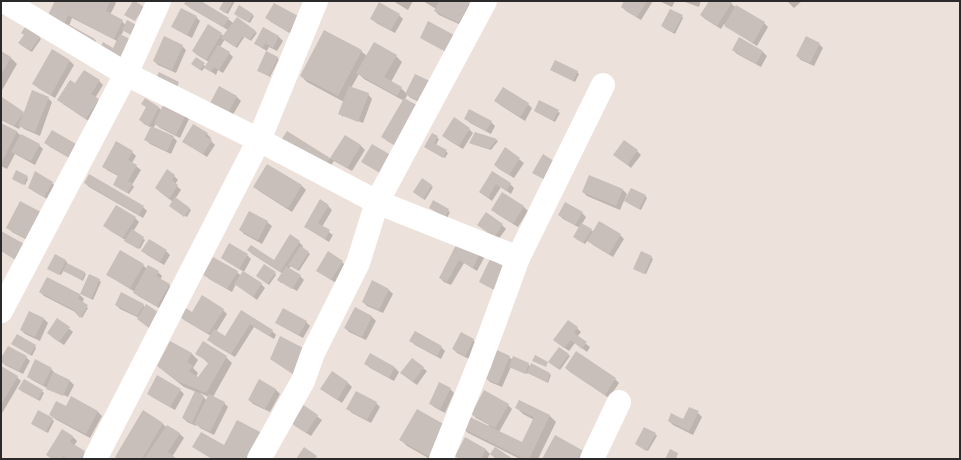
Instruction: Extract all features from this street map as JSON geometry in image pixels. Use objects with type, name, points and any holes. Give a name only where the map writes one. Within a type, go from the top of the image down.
[{"type":"street","points":[[1,311],[126,74],[159,1]]},
{"type":"street","points":[[95,459],[259,140],[316,1]]},
{"type":"street","points":[[259,459],[303,381],[313,353],[358,263],[377,202],[485,1]]},
{"type":"street","points":[[6,6],[126,74],[259,140],[377,202],[518,258]]},
{"type":"street","points":[[441,459],[480,362],[518,258],[603,85]]},
{"type":"street","points":[[592,459],[619,402]]},
{"type":"building","points":[[55,1],[110,1],[106,11],[123,20],[114,39],[68,15],[62,29],[45,21]]},
{"type":"building","points":[[133,1],[144,7],[135,21],[124,15]]},
{"type":"building","points":[[186,1],[201,1],[229,18],[223,27],[184,4]]},
{"type":"building","points":[[224,1],[233,1],[226,13],[219,9]]},
{"type":"building","points":[[439,1],[470,2],[459,23],[434,11]]},
{"type":"building","points":[[624,1],[647,1],[637,17],[621,7]]},
{"type":"building","points":[[709,1],[732,2],[717,26],[700,15]]},
{"type":"building","points":[[379,2],[400,14],[391,30],[370,19]]},
{"type":"building","points":[[274,3],[298,16],[289,32],[265,18]]},
{"type":"building","points":[[239,5],[253,14],[248,22],[234,14]]},
{"type":"building","points":[[736,5],[765,22],[753,43],[724,26]]},
{"type":"building","points":[[181,8],[197,16],[187,35],[171,27]]},
{"type":"building","points":[[670,9],[683,15],[673,33],[661,26]]},
{"type":"building","points":[[237,17],[256,31],[249,40],[243,36],[235,47],[221,38]]},
{"type":"building","points":[[127,20],[138,26],[133,36],[122,30]]},
{"type":"building","points":[[428,21],[454,35],[446,52],[420,38]]},
{"type":"building","points":[[68,24],[95,39],[91,46],[64,31]]},
{"type":"building","points":[[208,24],[222,33],[206,60],[192,51]]},
{"type":"building","points":[[25,27],[40,37],[30,51],[18,43],[24,35],[21,33]]},
{"type":"building","points":[[263,27],[279,36],[273,48],[265,43],[263,48],[254,44]]},
{"type":"building","points":[[324,30],[362,50],[338,96],[300,76]]},
{"type":"building","points":[[120,34],[132,40],[120,61],[99,50],[103,42],[113,48]]},
{"type":"building","points":[[164,36],[183,45],[172,70],[153,61]]},
{"type":"building","points":[[806,36],[820,43],[810,63],[796,56]]},
{"type":"building","points":[[739,37],[763,51],[756,64],[732,50]]},
{"type":"building","points":[[374,42],[397,55],[384,77],[402,87],[397,96],[356,73]]},
{"type":"building","points":[[218,45],[230,52],[219,70],[214,67],[211,72],[204,68]]},
{"type":"building","points":[[52,49],[70,60],[51,95],[32,84]]},
{"type":"building","points":[[1,51],[11,57],[1,75]]},
{"type":"building","points":[[266,51],[278,57],[269,76],[257,71]]},
{"type":"building","points":[[196,57],[205,63],[200,70],[191,64]]},
{"type":"building","points":[[555,60],[578,71],[573,81],[550,70]]},
{"type":"building","points":[[84,70],[100,80],[91,94],[99,99],[86,119],[57,100],[70,80],[75,83]]},
{"type":"building","points":[[159,72],[179,82],[176,90],[155,80]]},
{"type":"building","points":[[415,74],[432,82],[422,102],[405,94]]},
{"type":"building","points":[[219,86],[237,96],[227,115],[209,105]]},
{"type":"building","points":[[349,86],[369,93],[358,122],[338,114]]},
{"type":"building","points":[[503,87],[529,103],[520,117],[494,101]]},
{"type":"building","points":[[32,90],[49,97],[35,132],[18,126]]},
{"type":"building","points":[[2,97],[24,112],[14,126],[1,119]]},
{"type":"building","points":[[145,98],[159,107],[149,126],[139,120],[146,107],[141,104]]},
{"type":"building","points":[[404,98],[420,107],[396,146],[381,137]]},
{"type":"building","points":[[539,100],[559,110],[553,121],[534,111]]},
{"type":"building","points":[[164,103],[186,114],[176,135],[154,124]]},
{"type":"building","points":[[469,109],[492,121],[486,131],[464,119]]},
{"type":"building","points":[[454,117],[470,128],[459,146],[442,136]]},
{"type":"building","points":[[1,123],[17,131],[1,164]]},
{"type":"building","points":[[193,124],[208,133],[205,136],[212,140],[203,154],[182,142]]},
{"type":"building","points":[[151,126],[174,136],[167,151],[144,140]]},
{"type":"building","points":[[52,130],[76,144],[69,157],[44,143]]},
{"type":"building","points":[[287,131],[330,158],[324,167],[281,140]]},
{"type":"building","points":[[475,132],[497,139],[489,149],[469,143]]},
{"type":"building","points":[[432,133],[438,136],[434,143],[447,150],[443,158],[424,147]]},
{"type":"building","points":[[21,134],[40,144],[31,161],[11,152]]},
{"type":"building","points":[[345,135],[361,145],[347,168],[330,158]]},
{"type":"building","points":[[624,140],[638,150],[627,165],[613,155]]},
{"type":"building","points":[[116,141],[133,151],[128,160],[137,165],[128,181],[133,184],[127,193],[113,185],[118,175],[102,167]]},
{"type":"building","points":[[372,144],[396,158],[385,176],[361,162]]},
{"type":"building","points":[[505,147],[520,158],[509,175],[494,165]]},
{"type":"building","points":[[543,154],[557,163],[547,181],[532,173]]},
{"type":"building","points":[[267,164],[302,185],[288,208],[253,187]]},
{"type":"building","points":[[167,169],[175,175],[172,180],[178,185],[169,199],[155,188]]},
{"type":"building","points":[[16,170],[28,176],[23,185],[12,179]]},
{"type":"building","points":[[35,171],[53,182],[44,197],[28,188]]},
{"type":"building","points":[[492,171],[511,183],[506,191],[496,184],[488,198],[479,192]]},
{"type":"building","points":[[89,174],[144,206],[139,215],[84,183]]},
{"type":"building","points":[[589,175],[623,189],[616,206],[582,192]]},
{"type":"building","points":[[422,178],[432,185],[423,199],[413,192]]},
{"type":"building","points":[[631,188],[646,195],[639,209],[624,201]]},
{"type":"building","points":[[502,192],[524,206],[513,224],[491,210]]},
{"type":"building","points":[[175,197],[190,208],[184,217],[169,206]]},
{"type":"building","points":[[320,199],[329,205],[318,223],[330,230],[325,239],[304,227]]},
{"type":"building","points":[[433,200],[449,209],[445,217],[429,208]]},
{"type":"building","points":[[20,201],[41,212],[27,239],[6,228]]},
{"type":"building","points":[[565,202],[583,212],[575,225],[558,215]]},
{"type":"building","points":[[116,205],[136,217],[123,238],[103,226]]},
{"type":"building","points":[[249,211],[268,221],[258,240],[239,230]]},
{"type":"building","points":[[486,212],[503,224],[494,237],[477,225]]},
{"type":"building","points":[[599,221],[621,234],[609,254],[587,241]]},
{"type":"building","points":[[581,223],[592,229],[583,243],[573,237]]},
{"type":"building","points":[[132,229],[144,237],[138,249],[124,241]]},
{"type":"building","points":[[1,231],[26,245],[17,261],[1,251]]},
{"type":"building","points":[[290,234],[300,241],[280,272],[247,250],[251,245],[274,260]]},
{"type":"building","points":[[149,239],[167,250],[160,262],[141,251]]},
{"type":"building","points":[[458,241],[480,253],[473,268],[459,260],[447,282],[439,278]]},
{"type":"building","points":[[229,243],[248,254],[239,269],[221,258]]},
{"type":"building","points":[[301,246],[309,252],[297,270],[288,265]]},
{"type":"building","points":[[120,250],[144,264],[130,288],[106,275]]},
{"type":"building","points":[[328,251],[343,261],[331,280],[316,271]]},
{"type":"building","points":[[641,251],[652,256],[644,274],[633,269]]},
{"type":"building","points":[[55,254],[66,260],[59,275],[47,269]]},
{"type":"building","points":[[213,257],[238,271],[227,289],[203,275]]},
{"type":"building","points":[[490,259],[505,267],[494,290],[479,282]]},
{"type":"building","points":[[67,263],[85,272],[82,280],[63,271]]},
{"type":"building","points":[[264,264],[276,272],[267,284],[256,276]]},
{"type":"building","points":[[148,265],[159,271],[156,276],[170,284],[157,306],[133,293]]},
{"type":"building","points":[[286,266],[301,275],[292,289],[277,280]]},
{"type":"building","points":[[243,271],[262,283],[253,297],[234,284]]},
{"type":"building","points":[[89,274],[100,279],[91,299],[80,294]]},
{"type":"building","points":[[47,277],[80,294],[78,299],[88,305],[80,318],[72,309],[39,292]]},
{"type":"building","points":[[372,280],[389,289],[379,310],[362,302]]},
{"type":"building","points":[[121,292],[144,304],[137,316],[115,305]]},
{"type":"building","points":[[202,295],[224,309],[208,334],[179,316],[184,307],[192,312]]},
{"type":"building","points":[[146,304],[158,312],[149,328],[137,319]]},
{"type":"building","points":[[355,307],[372,316],[362,337],[344,328]]},
{"type":"building","points":[[283,308],[307,321],[299,335],[275,323]]},
{"type":"building","points":[[241,310],[273,330],[269,336],[250,324],[231,354],[207,340],[214,329],[225,336]]},
{"type":"building","points":[[29,311],[44,318],[35,337],[20,330]]},
{"type":"building","points":[[57,318],[70,327],[59,342],[47,333]]},
{"type":"building","points":[[568,320],[578,327],[574,333],[587,342],[582,349],[571,340],[564,348],[553,340]]},
{"type":"building","points":[[415,331],[442,346],[437,356],[409,341]]},
{"type":"building","points":[[461,332],[474,339],[465,356],[452,349]]},
{"type":"building","points":[[17,334],[36,345],[30,355],[11,344]]},
{"type":"building","points":[[280,336],[313,353],[303,381],[270,359]]},
{"type":"building","points":[[170,341],[192,353],[187,362],[193,366],[189,371],[198,377],[209,362],[195,354],[203,341],[227,356],[206,393],[177,381],[157,366]]},
{"type":"building","points":[[8,346],[27,356],[19,371],[1,362],[1,358]]},
{"type":"building","points":[[559,347],[569,354],[558,369],[548,362]]},
{"type":"building","points":[[497,350],[510,356],[498,384],[484,378]]},
{"type":"building","points":[[576,351],[616,378],[605,395],[565,368]]},
{"type":"building","points":[[370,353],[395,367],[389,378],[364,364]]},
{"type":"building","points":[[535,355],[548,362],[546,367],[532,361]]},
{"type":"building","points":[[513,356],[529,363],[525,374],[509,367]]},
{"type":"building","points":[[412,358],[424,367],[413,382],[400,373]]},
{"type":"building","points":[[35,359],[52,368],[43,385],[27,377]]},
{"type":"building","points":[[531,363],[550,373],[547,382],[527,373]]},
{"type":"building","points":[[1,366],[18,376],[1,405]]},
{"type":"building","points":[[332,371],[348,382],[337,400],[320,389]]},
{"type":"building","points":[[53,372],[70,380],[63,396],[46,389]]},
{"type":"building","points":[[157,375],[181,389],[170,407],[147,394]]},
{"type":"building","points":[[24,379],[43,390],[38,400],[18,389]]},
{"type":"building","points":[[259,379],[276,389],[265,409],[248,400]]},
{"type":"building","points":[[439,382],[451,388],[440,409],[429,404]]},
{"type":"building","points":[[484,390],[509,404],[495,428],[471,414]]},
{"type":"building","points":[[195,391],[204,396],[192,423],[182,418]]},
{"type":"building","points":[[356,391],[377,402],[367,420],[346,409]]},
{"type":"building","points":[[209,394],[225,402],[210,432],[194,424]]},
{"type":"building","points":[[71,396],[98,411],[86,434],[49,415],[56,401],[66,406]]},
{"type":"building","points":[[519,400],[550,415],[529,459],[524,459],[460,427],[466,415],[522,442],[534,417],[515,408]]},
{"type":"building","points":[[302,404],[318,415],[306,433],[290,422]]},
{"type":"building","points":[[689,407],[699,411],[689,431],[668,421],[671,413],[683,419]]},
{"type":"building","points":[[417,409],[447,426],[430,457],[399,440]]},
{"type":"building","points":[[38,410],[53,418],[46,432],[31,424]]},
{"type":"building","points":[[143,410],[163,423],[142,459],[118,459],[115,457]]},
{"type":"building","points":[[237,420],[264,434],[258,459],[212,459],[192,447],[201,432],[224,445]]},
{"type":"building","points":[[167,425],[180,433],[168,452],[177,459],[144,459]]},
{"type":"building","points":[[644,427],[656,433],[646,451],[635,444]]},
{"type":"building","points":[[62,429],[73,436],[70,442],[85,451],[80,459],[68,459],[63,456],[61,459],[52,459],[46,455]]},
{"type":"building","points":[[555,435],[591,455],[589,459],[542,459]]},
{"type":"building","points":[[465,437],[486,449],[481,459],[459,459],[455,456]]},
{"type":"building","points":[[304,447],[317,456],[315,459],[296,459]]},
{"type":"building","points":[[495,447],[513,459],[496,459],[490,454]]},
{"type":"building","points":[[670,449],[678,453],[676,459],[665,459]]}]
